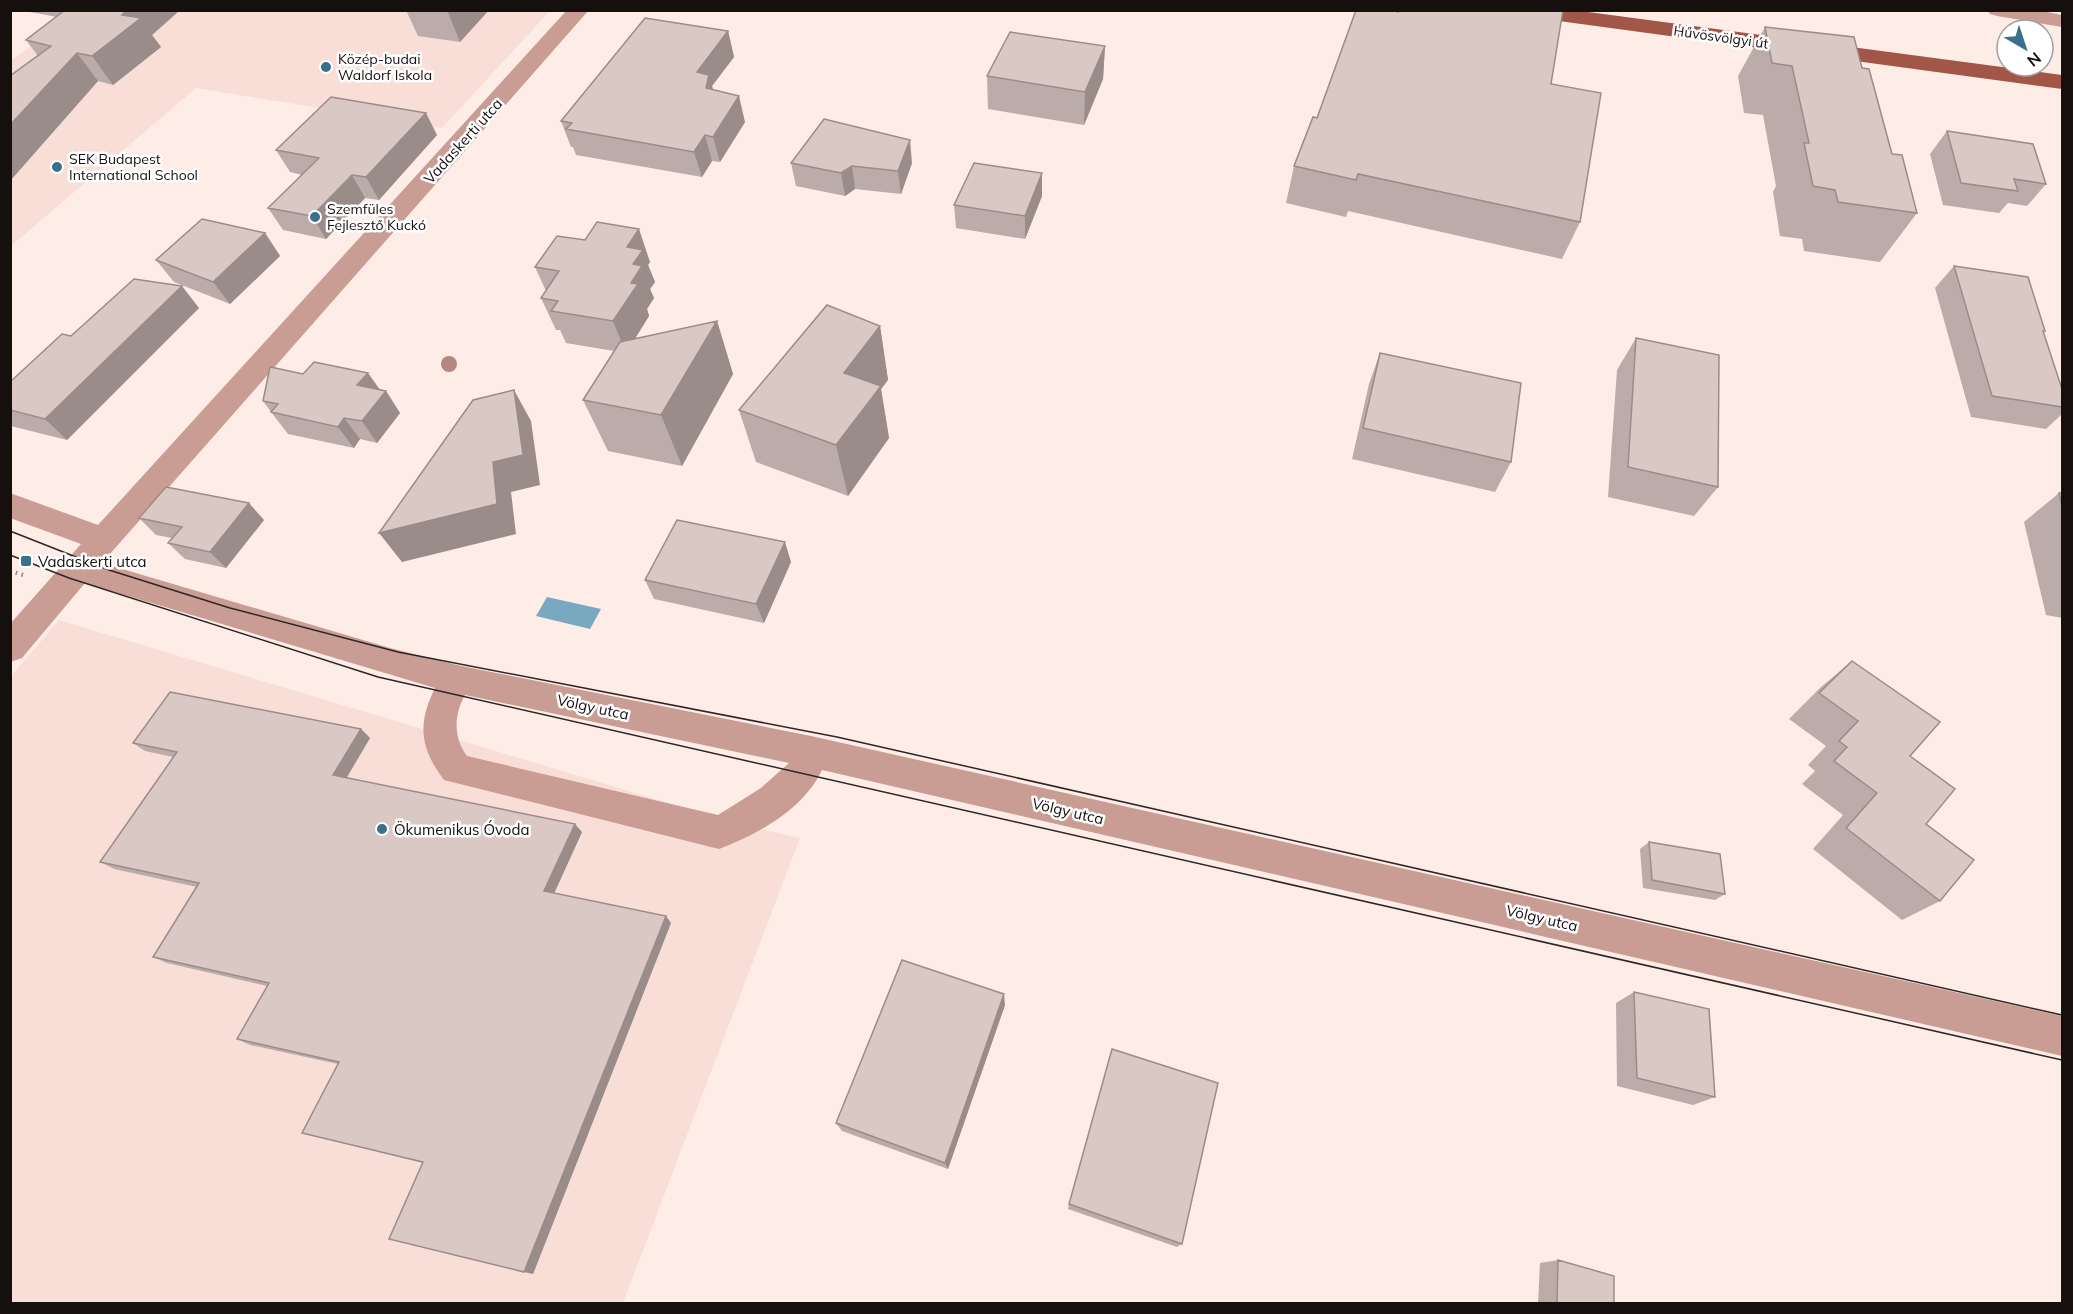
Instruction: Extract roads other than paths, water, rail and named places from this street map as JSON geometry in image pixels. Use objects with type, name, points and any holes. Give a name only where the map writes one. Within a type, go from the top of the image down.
[{"type":"main road","name":"Hűvösvölgyi út","points":[[1522,10],[2062,82]]},
{"type":"street","name":"Vadaskerti utca","points":[[10,648],[78,568],[579,10]]},
{"type":"street","points":[[1997,10],[2046,14],[2062,21]]},
{"type":"street","points":[[10,505],[103,540]]},
{"type":"street","name":"Völgy utca","points":[[78,568],[390,662],[457,679],[811,752],[2062,1036]]},
{"type":"street","points":[[457,679],[440,711],[438,723],[443,749],[456,770],[719,832],[740,824],[802,774],[811,752]]},
{"type":"water","points":[[547,597],[601,609],[590,629],[536,616]]},
{"type":"tram line","points":[[10,531],[109,570],[230,608],[398,652],[837,737],[2062,1015]]},
{"type":"tram line","points":[[10,555],[69,578],[378,677],[2062,1060]]},
{"type":"place","name":"Közép-budai Waldorf Iskola","points":[[326,67]]},
{"type":"place","name":"SEK Budapest International School","points":[[57,167]]},
{"type":"place","name":"Szemfüles Fejlesztő Kuckó","points":[[315,217]]},
{"type":"place","name":"Vadaskerti utca","points":[[26,561]]},
{"type":"place","name":"Ökumenikus Óvoda","points":[[382,829]]}]
